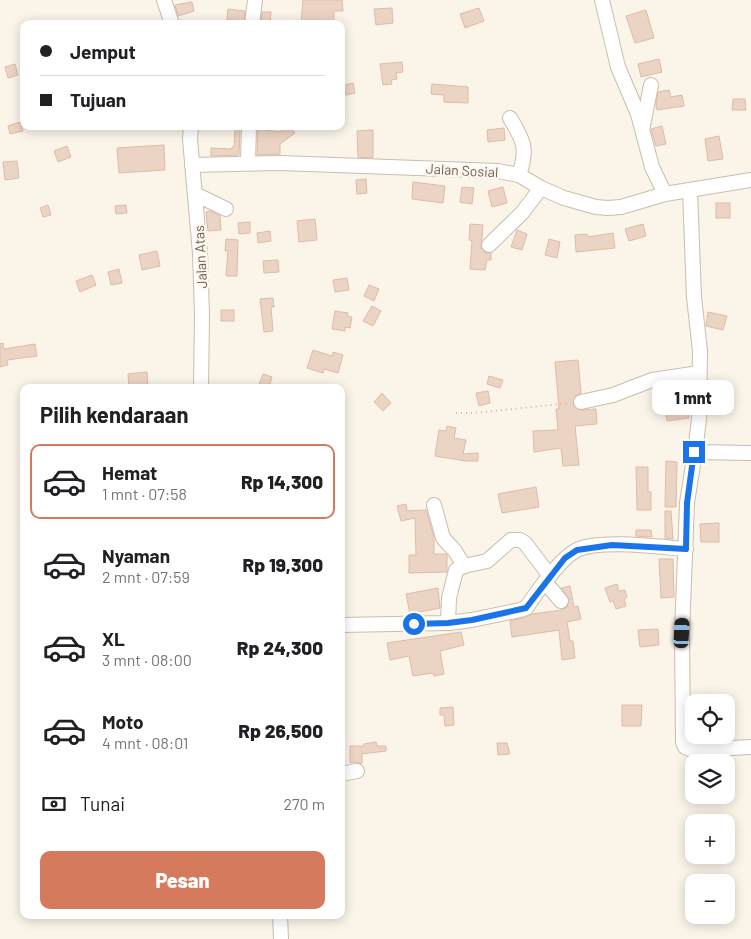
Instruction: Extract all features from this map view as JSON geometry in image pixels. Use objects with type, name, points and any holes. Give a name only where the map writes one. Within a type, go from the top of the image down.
[{"type":"street","points":[[164,0],[171,20]]},
{"type":"street","points":[[252,20],[255,0]]},
{"type":"street","points":[[602,0],[618,67],[642,129],[652,167],[665,194]]},
{"type":"street","points":[[642,129],[651,85]]},
{"type":"street","points":[[510,118],[525,146],[524,157],[518,176]]},
{"type":"street","name":"Jalan Atas","points":[[191,130],[202,298],[201,384]]},
{"type":"street","points":[[248,163],[249,130]]},
{"type":"street","name":"Jalan Sosial","points":[[192,166],[281,163],[483,169],[510,172],[564,198],[596,207],[608,208],[621,207],[665,194],[751,180]]},
{"type":"street","points":[[489,245],[522,213],[541,188]]},
{"type":"street","points":[[690,190],[694,297],[700,350],[699,419],[687,503],[682,633],[683,742],[685,747],[692,750],[751,747]]},
{"type":"street","points":[[195,194],[226,209]]},
{"type":"street","points":[[581,402],[613,395],[652,380],[699,373]]},
{"type":"street","points":[[694,452],[751,453]]},
{"type":"street","points":[[434,505],[443,538],[455,551],[464,566]]},
{"type":"street","points":[[448,623],[447,608],[451,584],[456,570],[464,566],[487,561],[506,543],[516,539],[526,543],[560,601]]},
{"type":"street","points":[[345,625],[448,623],[483,618],[526,608],[565,558],[583,548],[628,545],[686,549]]},
{"type":"street","points":[[345,773],[357,771]]},
{"type":"street","points":[[280,919],[281,939]]},
{"type":"path","points":[[456,413],[474,413],[581,402]]},
{"type":"building","points":[[303,0],[342,0],[343,11],[334,11],[334,20],[301,20]]},
{"type":"building","points":[[192,2],[194,11],[178,16],[175,5]]},
{"type":"building","points":[[392,8],[393,23],[376,25],[374,9]]},
{"type":"building","points":[[479,8],[484,21],[465,28],[460,14]]},
{"type":"building","points":[[228,9],[245,11],[244,20],[227,20]]},
{"type":"building","points":[[646,10],[654,38],[635,43],[626,16]]},
{"type":"building","points":[[262,12],[271,12],[270,20],[261,20]]},
{"type":"building","points":[[659,59],[662,72],[641,77],[638,64]]},
{"type":"building","points":[[402,62],[403,72],[396,73],[397,79],[391,80],[392,84],[383,85],[380,64]]},
{"type":"building","points":[[15,64],[18,75],[8,78],[5,67]]},
{"type":"building","points":[[353,83],[355,93],[346,95],[345,85]]},
{"type":"building","points":[[432,84],[468,87],[468,103],[444,102],[444,95],[431,94]]},
{"type":"building","points":[[669,90],[671,97],[682,95],[684,106],[657,110],[658,92]]},
{"type":"building","points":[[733,99],[745,99],[746,110],[732,110]]},
{"type":"building","points":[[20,122],[20,130],[23,131],[10,134],[8,126]]},
{"type":"building","points":[[662,126],[666,144],[656,146],[651,129]]},
{"type":"building","points":[[504,128],[505,140],[488,142],[487,130]]},
{"type":"building","points":[[235,130],[240,130],[239,155],[211,156],[211,148],[232,149],[234,147]]},
{"type":"building","points":[[258,130],[280,132],[292,130],[295,133],[280,144],[280,154],[257,155]]},
{"type":"building","points":[[373,130],[373,158],[358,157],[357,131]]},
{"type":"building","points":[[719,136],[723,159],[708,161],[705,139]]},
{"type":"building","points":[[164,145],[165,170],[119,173],[117,148]]},
{"type":"building","points":[[67,146],[71,157],[58,162],[54,151]]},
{"type":"building","points":[[17,161],[19,178],[5,180],[3,162]]},
{"type":"building","points":[[366,179],[367,193],[357,194],[356,180]]},
{"type":"building","points":[[413,182],[445,186],[443,203],[412,199]]},
{"type":"building","points":[[462,187],[474,188],[472,204],[460,202]]},
{"type":"building","points":[[503,187],[507,203],[492,207],[488,191]]},
{"type":"building","points":[[716,203],[730,203],[730,218],[716,218]]},
{"type":"building","points":[[48,205],[51,215],[43,217],[40,208]]},
{"type":"building","points":[[126,205],[127,213],[116,214],[115,206]]},
{"type":"building","points":[[211,211],[220,216],[221,230],[208,231],[206,212]]},
{"type":"building","points":[[315,219],[317,240],[299,242],[297,221]]},
{"type":"building","points":[[250,222],[250,233],[239,234],[238,223]]},
{"type":"building","points":[[470,224],[483,225],[481,248],[486,253],[491,253],[491,260],[487,260],[485,270],[470,269],[472,241],[469,240]]},
{"type":"building","points":[[643,224],[646,236],[629,241],[625,229]]},
{"type":"building","points":[[517,230],[527,234],[522,250],[511,247]]},
{"type":"building","points":[[270,231],[271,241],[258,243],[257,233]]},
{"type":"building","points":[[613,233],[615,248],[576,252],[575,235],[587,234],[588,237]]},
{"type":"building","points":[[226,239],[238,240],[237,276],[226,276],[228,251],[225,251]]},
{"type":"building","points":[[549,239],[560,242],[557,258],[545,255]]},
{"type":"building","points":[[157,251],[160,266],[142,270],[139,255]]},
{"type":"building","points":[[278,260],[279,272],[264,273],[263,261]]},
{"type":"building","points":[[119,269],[122,283],[111,285],[108,272]]},
{"type":"building","points":[[92,275],[96,285],[80,292],[76,281]]},
{"type":"building","points":[[347,278],[349,290],[335,292],[333,280]]},
{"type":"building","points":[[369,285],[379,289],[374,301],[364,296]]},
{"type":"building","points":[[273,298],[274,307],[271,307],[273,331],[264,332],[260,299]]},
{"type":"building","points":[[372,306],[381,311],[373,326],[363,321]]},
{"type":"building","points":[[221,310],[234,310],[234,321],[221,321]]},
{"type":"building","points":[[335,311],[348,313],[347,316],[352,317],[350,328],[345,327],[345,331],[332,329]]},
{"type":"building","points":[[708,312],[727,316],[723,330],[706,326]]},
{"type":"building","points":[[3,343],[4,349],[35,344],[37,356],[7,360],[8,365],[0,367],[0,344]]},
{"type":"building","points":[[313,350],[332,356],[333,352],[343,355],[338,373],[324,369],[323,373],[307,368]]},
{"type":"building","points":[[578,360],[581,393],[575,396],[573,404],[579,410],[596,409],[597,424],[575,426],[579,465],[563,466],[561,448],[534,452],[533,431],[558,430],[556,409],[559,409],[555,362]]},
{"type":"building","points":[[147,372],[148,384],[129,384],[128,374]]},
{"type":"building","points":[[263,374],[272,377],[270,384],[259,384]]},
{"type":"building","points":[[489,376],[503,380],[500,388],[487,384]]},
{"type":"building","points":[[488,391],[490,403],[479,406],[476,393]]},
{"type":"building","points":[[382,393],[391,403],[383,411],[374,402]]},
{"type":"building","points":[[685,394],[689,418],[667,421],[664,397]]},
{"type":"building","points":[[447,426],[456,428],[454,438],[466,440],[463,454],[478,453],[478,461],[435,456],[439,430],[446,431]]},
{"type":"building","points":[[666,461],[677,462],[676,507],[665,507]]},
{"type":"building","points":[[636,467],[648,467],[648,492],[651,492],[651,510],[637,510]]},
{"type":"building","points":[[536,487],[539,507],[502,513],[498,494]]},
{"type":"building","points":[[406,504],[407,511],[426,510],[434,537],[434,554],[447,555],[447,572],[409,573],[409,555],[416,555],[415,518],[401,521],[397,506]]},
{"type":"building","points":[[665,511],[671,511],[673,539],[665,538]]},
{"type":"building","points":[[719,523],[719,542],[701,542],[700,524]]},
{"type":"building","points":[[636,530],[651,530],[652,537],[636,536]]},
{"type":"building","points":[[659,559],[673,559],[674,597],[661,598]]},
{"type":"building","points":[[617,584],[619,591],[625,590],[627,597],[624,599],[626,606],[616,609],[613,601],[610,602],[605,588]]},
{"type":"building","points":[[570,586],[574,607],[578,606],[581,619],[567,622],[570,641],[573,641],[575,658],[562,660],[559,630],[512,637],[510,621],[532,614],[562,610],[567,607],[569,599],[561,588]]},
{"type":"building","points":[[438,588],[440,608],[410,614],[406,594]]},
{"type":"building","points":[[658,629],[659,645],[640,647],[638,630]]},
{"type":"building","points":[[461,632],[464,645],[440,651],[444,674],[434,676],[433,673],[413,676],[409,656],[390,660],[387,643]]},
{"type":"building","points":[[622,705],[642,705],[641,726],[622,726]]},
{"type":"building","points":[[453,707],[454,725],[445,726],[444,715],[440,715],[440,708]]},
{"type":"building","points":[[376,742],[377,746],[386,746],[386,751],[362,754],[362,764],[350,763],[350,746],[364,746],[364,744]]},
{"type":"building","points":[[497,743],[507,743],[510,754],[498,755]]},
{"type":"route","points":[[414,624],[472,620],[526,608],[565,558],[577,550],[594,546],[612,545],[686,549],[687,503],[694,452]]}]
